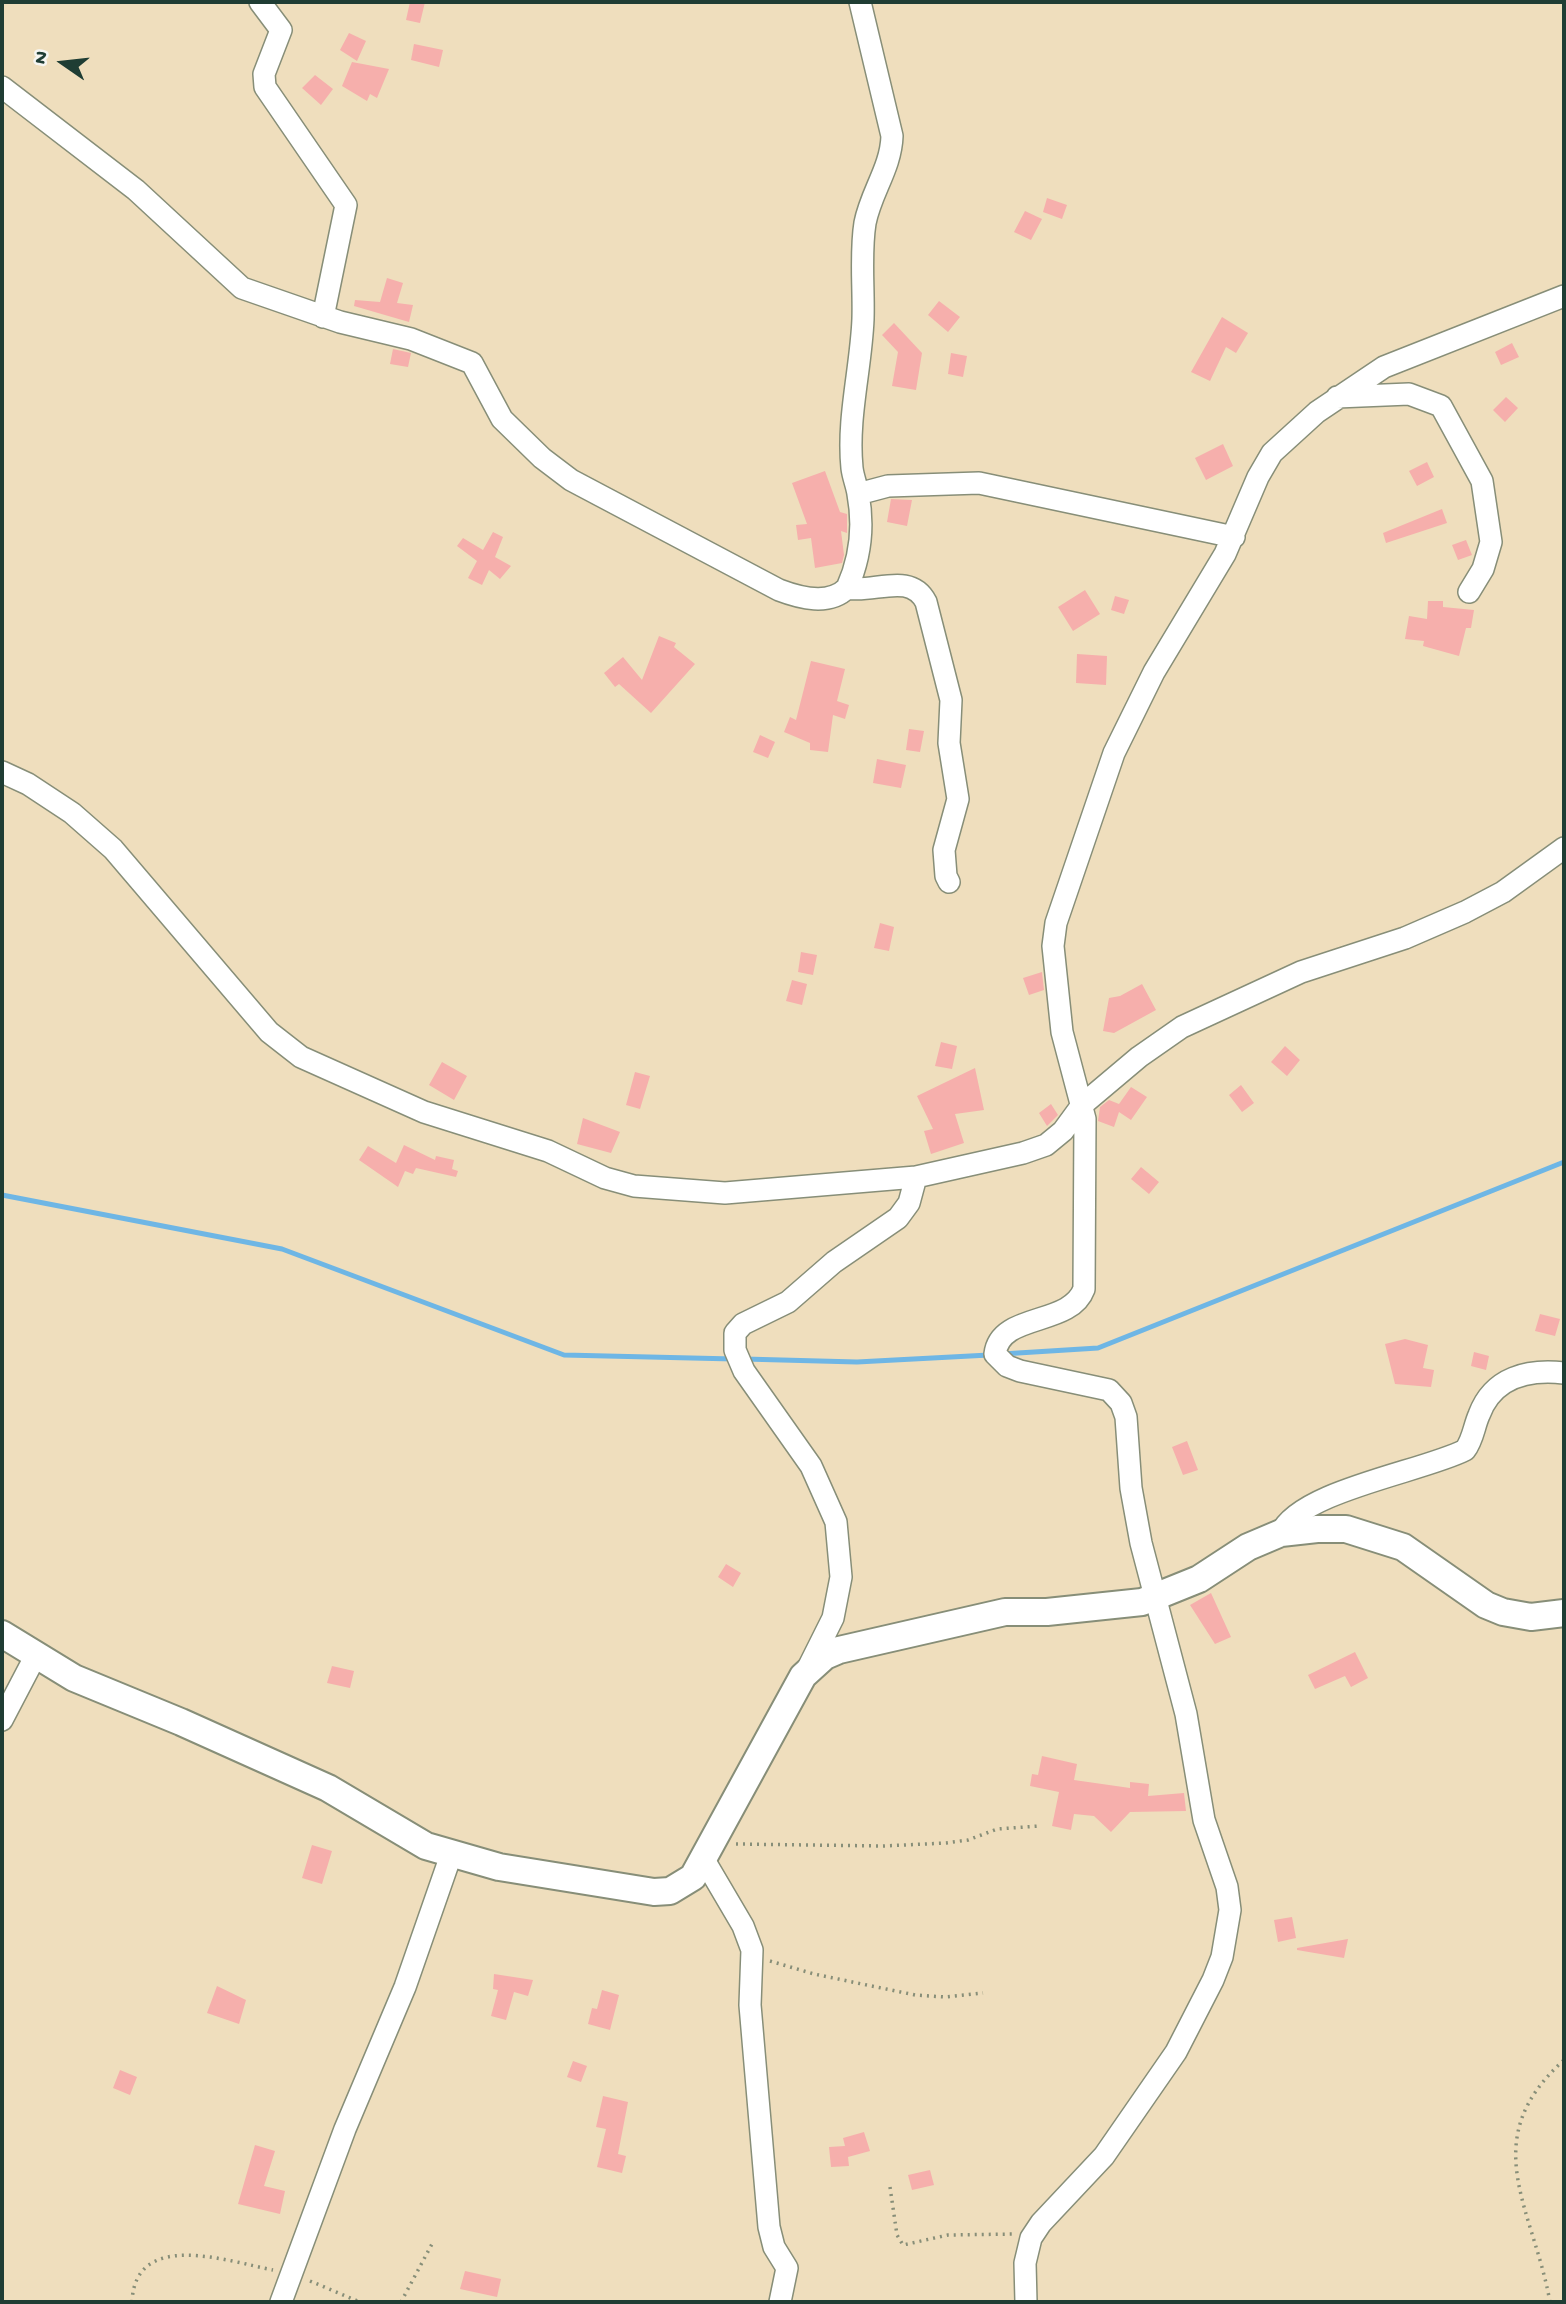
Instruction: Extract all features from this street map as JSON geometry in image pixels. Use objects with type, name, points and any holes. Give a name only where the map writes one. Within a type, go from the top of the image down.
[{"type":"street","points":[[260,2],[281,30],[264,74],[265,88],[346,205],[323,317]]},
{"type":"street","points":[[846,588],[855,569],[859,545],[858,495],[852,470],[851,435],[863,321],[864,233],[869,207],[892,150],[892,136],[860,2]]},
{"type":"street","points":[[2,86],[136,190],[242,288],[323,317],[411,339],[472,363],[502,419],[542,458],[571,480],[751,577],[797,597],[824,598],[846,588],[863,591],[907,585],[920,592],[926,601],[951,700],[949,743],[958,799],[944,850],[944,864],[949,882]]},
{"type":"street","points":[[1026,2302],[1025,2263],[1036,2230],[1104,2156],[1176,2052],[1213,1980],[1227,1934],[1230,1910],[1227,1886],[1204,1820],[1186,1714],[1153,1598],[1131,1488],[1126,1417],[1121,1403],[1109,1390],[1020,1371],[1000,1362],[995,1354],[1000,1340],[1015,1328],[1066,1310],[1082,1295],[1085,1273],[1086,1136],[1082,1105],[1062,1032],[1054,946],[1056,923],[1114,753],[1154,672],[1234,537],[1258,477],[1272,453],[1336,397],[1384,367],[1564,296]]},
{"type":"street","points":[[1336,397],[1409,394],[1441,406],[1482,481],[1490,530],[1491,542],[1483,569],[1469,592]]},
{"type":"street","points":[[858,495],[888,486],[979,483],[1234,537]]},
{"type":"street","points":[[2,772],[28,784],[50,799],[113,849],[279,1041],[320,1066],[361,1081],[424,1112],[548,1151],[604,1178],[634,1186],[737,1192],[916,1177],[985,1163],[1046,1145],[1063,1131],[1082,1105],[1139,1057],[1182,1027],[1301,972],[1405,937],[1465,912],[1503,892],[1564,848]]},
{"type":"street","points":[[2,1634],[74,1678],[328,1788],[426,1846],[451,1855],[523,1872],[654,1892],[682,1886],[693,1877],[785,1704],[808,1670],[833,1618],[841,1577],[836,1522],[811,1466],[744,1371],[735,1350],[735,1333],[743,1324],[789,1302],[834,1262],[890,1226],[909,1203],[916,1177]]},
{"type":"street","points":[[1281,1533],[1287,1522],[1305,1510],[1392,1473],[1465,1450],[1482,1406],[1505,1380],[1526,1373],[1564,1373]]},
{"type":"street","points":[[808,1670],[839,1650],[971,1618],[1005,1612],[1126,1605],[1153,1598],[1199,1579],[1248,1546],[1281,1533],[1346,1529],[1378,1537],[1404,1547],[1486,1605],[1503,1612],[1531,1618],[1564,1613]]},
{"type":"street","points":[[2,1720],[36,1655]]},
{"type":"street","points":[[706,1852],[743,1926],[751,1955],[750,2005],[769,2227],[774,2247],[787,2268],[780,2302]]},
{"type":"street","points":[[281,2302],[345,2129],[405,1987],[451,1855]]},
{"type":"path","points":[[706,1852],[755,1842],[883,1846],[946,1843],[968,1840],[997,1829],[1039,1826]]},
{"type":"path","points":[[751,1955],[814,1974],[915,1995],[945,1997],[983,1993]]},
{"type":"path","points":[[1550,2302],[1541,2259],[1516,2180],[1514,2148],[1518,2123],[1532,2097],[1546,2077],[1564,2060]]},
{"type":"path","points":[[890,2187],[897,2235],[905,2245],[948,2235],[1008,2235],[1036,2230]]},
{"type":"path","points":[[401,2302],[432,2244]]},
{"type":"path","points":[[132,2302],[133,2284],[139,2273],[151,2261],[174,2255],[290,2273],[360,2302]]},
{"type":"building","points":[[410,2],[425,2],[420,23],[406,20]]},
{"type":"building","points":[[349,33],[366,41],[357,61],[340,50]]},
{"type":"building","points":[[414,44],[443,50],[439,67],[411,60]]},
{"type":"building","points":[[352,62],[389,69],[377,98],[370,94],[367,101],[342,86]]},
{"type":"building","points":[[315,75],[333,89],[321,105],[302,88]]},
{"type":"building","points":[[1047,198],[1067,205],[1062,219],[1043,212]]},
{"type":"building","points":[[1025,211],[1042,219],[1031,240],[1014,232]]},
{"type":"building","points":[[387,278],[403,283],[397,303],[413,305],[409,322],[354,306],[355,300],[380,302]]},
{"type":"building","points":[[939,301],[960,317],[948,332],[928,315]]},
{"type":"building","points":[[1222,317],[1248,333],[1236,353],[1226,347],[1210,381],[1191,372]]},
{"type":"building","points":[[894,323],[922,353],[916,390],[892,386],[898,352],[882,335]]},
{"type":"building","points":[[1512,343],[1519,357],[1501,365],[1495,352]]},
{"type":"building","points":[[393,349],[411,353],[408,367],[390,364]]},
{"type":"building","points":[[951,353],[967,356],[963,377],[948,374]]},
{"type":"building","points":[[1506,397],[1518,408],[1505,422],[1493,410]]},
{"type":"building","points":[[1223,444],[1233,466],[1206,480],[1195,458]]},
{"type":"building","points":[[1427,462],[1434,477],[1417,486],[1409,471]]},
{"type":"building","points":[[825,471],[840,512],[847,514],[847,533],[841,531],[844,555],[842,563],[815,568],[811,538],[798,540],[796,525],[807,524],[792,483]]},
{"type":"building","points":[[891,499],[912,500],[907,526],[887,522]]},
{"type":"building","points":[[1442,509],[1447,523],[1386,543],[1383,533]]},
{"type":"building","points":[[493,532],[503,537],[495,557],[511,566],[500,579],[489,570],[482,585],[468,578],[477,561],[457,546],[463,538],[483,550]]},
{"type":"building","points":[[1466,540],[1472,555],[1458,560],[1452,545]]},
{"type":"building","points":[[1085,590],[1100,614],[1073,631],[1058,607]]},
{"type":"building","points":[[1115,596],[1129,600],[1124,614],[1111,610]]},
{"type":"building","points":[[1428,601],[1443,601],[1443,607],[1474,610],[1471,628],[1466,628],[1459,656],[1423,646],[1424,641],[1405,639],[1409,616],[1427,619]]},
{"type":"building","points":[[659,636],[676,643],[674,647],[695,664],[651,713],[619,684],[615,687],[604,673],[623,657],[642,680]]},
{"type":"building","points":[[1077,654],[1107,656],[1106,685],[1076,683]]},
{"type":"building","points":[[811,661],[845,669],[837,701],[849,705],[845,719],[833,715],[828,752],[810,750],[810,743],[784,732],[790,717],[796,720]]},
{"type":"building","points":[[909,729],[924,731],[920,752],[906,750]]},
{"type":"building","points":[[760,735],[775,742],[768,758],[753,752]]},
{"type":"building","points":[[877,759],[906,765],[901,788],[873,783]]},
{"type":"building","points":[[880,923],[894,927],[889,951],[874,948]]},
{"type":"building","points":[[801,952],[817,955],[813,975],[798,972]]},
{"type":"building","points":[[1042,972],[1044,990],[1029,995],[1023,978]]},
{"type":"building","points":[[792,980],[807,984],[802,1005],[786,1001]]},
{"type":"building","points":[[1142,984],[1156,1010],[1114,1033],[1103,1031],[1109,998],[1120,996]]},
{"type":"building","points":[[941,1042],[957,1046],[952,1069],[935,1066]]},
{"type":"building","points":[[1285,1046],[1300,1060],[1287,1076],[1271,1062]]},
{"type":"building","points":[[442,1062],[467,1076],[454,1100],[429,1085]]},
{"type":"building","points":[[975,1068],[984,1110],[955,1114],[964,1143],[931,1154],[924,1131],[933,1129],[917,1096]]},
{"type":"building","points":[[635,1072],[650,1076],[640,1109],[626,1105]]},
{"type":"building","points":[[1241,1085],[1254,1103],[1242,1112],[1229,1095]]},
{"type":"building","points":[[1131,1087],[1147,1097],[1131,1120],[1119,1112],[1114,1127],[1098,1121],[1100,1107],[1109,1100],[1119,1104]]},
{"type":"building","points":[[1051,1104],[1058,1115],[1047,1126],[1039,1113]]},
{"type":"building","points":[[583,1118],[620,1132],[611,1153],[577,1144]]},
{"type":"building","points":[[404,1145],[435,1160],[436,1156],[454,1160],[452,1169],[458,1171],[456,1177],[416,1168],[413,1174],[405,1171],[398,1187],[359,1160],[368,1146],[396,1163]]},
{"type":"building","points":[[1141,1167],[1159,1182],[1149,1194],[1131,1179]]},
{"type":"building","points":[[1540,1314],[1560,1319],[1555,1336],[1535,1331]]},
{"type":"building","points":[[1405,1339],[1428,1345],[1423,1368],[1434,1370],[1431,1387],[1395,1384],[1385,1344]]},
{"type":"building","points":[[1474,1352],[1489,1356],[1486,1370],[1471,1366]]},
{"type":"building","points":[[1187,1441],[1198,1470],[1183,1475],[1172,1447]]},
{"type":"building","points":[[726,1564],[741,1573],[733,1587],[718,1577]]},
{"type":"building","points":[[1211,1593],[1231,1637],[1215,1644],[1190,1605]]},
{"type":"building","points":[[1355,1652],[1368,1678],[1351,1687],[1345,1676],[1315,1689],[1308,1675]]},
{"type":"building","points":[[332,1666],[354,1671],[350,1688],[327,1683]]},
{"type":"building","points":[[1042,1756],[1077,1764],[1074,1780],[1130,1788],[1130,1782],[1149,1784],[1148,1796],[1184,1793],[1186,1811],[1130,1812],[1111,1832],[1094,1816],[1074,1814],[1071,1830],[1052,1826],[1059,1792],[1030,1786],[1032,1774],[1038,1775]]},
{"type":"building","points":[[312,1845],[332,1851],[322,1884],[302,1878]]},
{"type":"building","points":[[1292,1917],[1296,1938],[1278,1942],[1274,1920]]},
{"type":"building","points":[[1348,1939],[1344,1958],[1297,1950],[1297,1948]]},
{"type":"building","points":[[494,1974],[533,1980],[528,1996],[514,1992],[506,2020],[491,2016],[498,1990],[493,1989]]},
{"type":"building","points":[[217,1986],[246,2000],[239,2024],[207,2013]]},
{"type":"building","points":[[602,1990],[619,1995],[610,2030],[588,2024],[592,2008],[597,2009]]},
{"type":"building","points":[[573,2061],[587,2066],[581,2082],[567,2077]]},
{"type":"building","points":[[120,2070],[137,2077],[130,2095],[113,2088]]},
{"type":"building","points":[[603,2096],[628,2102],[618,2154],[626,2156],[622,2173],[597,2167],[606,2129],[596,2127]]},
{"type":"building","points":[[864,2132],[870,2151],[848,2157],[849,2166],[831,2167],[829,2147],[845,2146],[843,2138]]},
{"type":"building","points":[[255,2145],[275,2151],[264,2186],[285,2191],[280,2214],[238,2204]]},
{"type":"building","points":[[930,2170],[934,2185],[912,2190],[908,2175]]},
{"type":"building","points":[[465,2271],[501,2279],[497,2297],[460,2289]]},
{"type":"waterway","points":[[1002,1354],[1098,1348],[1564,1162]]},
{"type":"waterway","points":[[2,1195],[282,1249],[564,1355],[734,1359]]},
{"type":"waterway","points":[[744,1359],[857,1362],[989,1355]]}]
